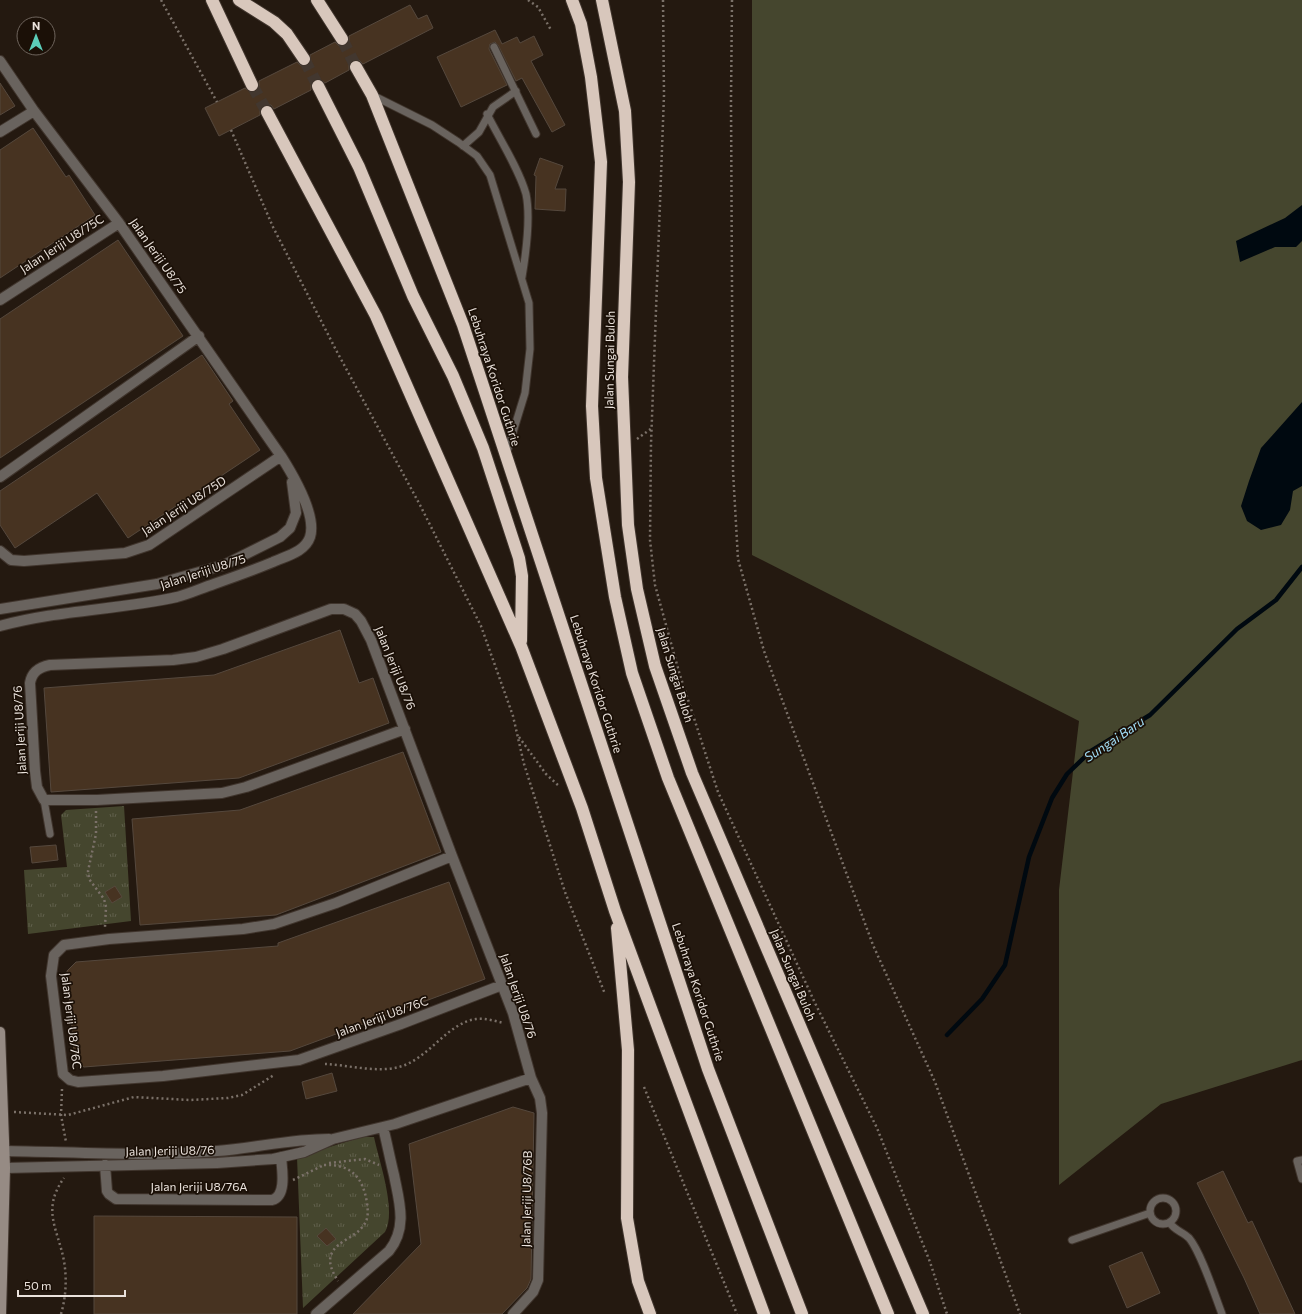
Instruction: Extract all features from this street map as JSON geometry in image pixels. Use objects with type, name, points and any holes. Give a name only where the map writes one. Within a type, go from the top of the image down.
[{"type":"highway","points":[[212,0],[252,85]]},
{"type":"highway","points":[[239,0],[274,22],[287,34],[304,59]]},
{"type":"highway","points":[[317,0],[342,39]]},
{"type":"highway","name":"Jalan Sungai Buloh","points":[[572,0],[581,24],[591,77],[601,162],[592,406],[596,478],[615,597],[632,673],[668,778],[888,1314]]},
{"type":"highway","name":"Jalan Sungai Buloh","points":[[602,0],[625,111],[629,182],[622,377],[628,525],[637,589],[655,666],[692,773],[923,1314]]},
{"type":"highway","name":"Lebuhraya Koridor Guthrie","points":[[356,67],[372,95],[463,325],[708,1069],[802,1314]]},
{"type":"highway","points":[[318,86],[359,167],[413,296],[453,376],[483,448],[519,558],[522,576],[521,646]]},
{"type":"highway","points":[[267,112],[376,316],[521,646],[582,808],[615,911],[764,1314]]},
{"type":"highway","points":[[615,911],[628,1050],[627,1218],[638,1281],[650,1314]]},
{"type":"street","name":"Jalan Jeriji U8/75","points":[[0,61],[34,110],[119,223],[281,456],[290,470],[311,517],[310,538],[301,549],[263,566],[178,597],[138,604],[43,616],[0,626]]},
{"type":"street","points":[[0,132],[34,110]]},
{"type":"street","name":"Jalan Jeriji U8/75C","points":[[0,300],[119,223]]},
{"type":"street","points":[[0,477],[199,336]]},
{"type":"street","name":"Jalan Jeriji U8/75D","points":[[0,551],[11,560],[24,561],[125,553],[149,545],[281,456]]},
{"type":"street","name":"Jalan Jeriji U8/75","points":[[0,609],[157,584],[224,565],[280,537],[290,528],[296,513],[290,470]]},
{"type":"street","name":"Jalan Jeriji U8/76","points":[[5,1168],[217,1163],[281,1157],[304,1152],[333,1139],[383,1127],[531,1078],[518,1026],[452,856],[405,729],[366,630],[361,621],[350,611],[331,609],[223,649],[196,657],[173,660],[50,665],[38,669],[31,678],[30,689],[36,779],[44,800],[97,800],[222,793],[235,790],[405,729]]},
{"type":"street","name":"Jalan Jeriji U8/76C","points":[[452,856],[336,902],[274,924],[243,929],[105,939],[64,945],[54,955],[51,976],[63,1074],[70,1080],[78,1082],[163,1076],[299,1060],[400,1024],[502,985]]},
{"type":"street","points":[[0,1032],[5,1168],[1,1312]]},
{"type":"street","name":"Jalan Jeriji U8/76B","points":[[513,1314],[533,1292],[538,1272],[542,1113],[540,1098],[531,1078]]},
{"type":"street","points":[[316,1314],[389,1251],[397,1239],[401,1224],[402,1208],[383,1127]]},
{"type":"street","name":"Jalan Jeriji U8/76","points":[[4,1151],[129,1153],[217,1151],[305,1139],[333,1139]]},
{"type":"street","points":[[281,1157],[282,1185]]},
{"type":"street","name":"Jalan Jeriji U8/76A","points":[[105,1165],[109,1194],[112,1198],[120,1200],[272,1200],[280,1194],[282,1185]]},
{"type":"lane","points":[[494,46],[536,134]]},
{"type":"lane","points":[[463,146],[479,132],[487,114],[498,102],[516,91]]},
{"type":"lane","points":[[372,95],[432,125],[463,146],[477,156],[490,176],[529,303],[530,348],[525,393],[506,457]]},
{"type":"lane","points":[[487,114],[512,161],[525,193],[528,205],[525,257],[521,278]]},
{"type":"lane","points":[[44,800],[50,834]]},
{"type":"lane","points":[[1302,1160],[1297,1161],[1302,1179]]},
{"type":"lane","points":[[1165,1197],[1173,1201],[1177,1208],[1176,1217],[1170,1222],[1162,1224],[1154,1220],[1150,1213],[1151,1205],[1157,1199],[1165,1197]]},
{"type":"lane","points":[[1072,1240],[1150,1213]]},
{"type":"lane","points":[[1170,1222],[1172,1226],[1189,1238],[1204,1268],[1222,1314]]},
{"type":"path","points":[[160,0],[217,102]]},
{"type":"path","points":[[528,0],[538,7],[551,30]]},
{"type":"path","points":[[663,0],[664,95],[651,458],[650,540],[655,585],[679,672],[718,792],[815,1003],[877,1128],[930,1262],[947,1314]]},
{"type":"path","points":[[732,0],[730,101],[733,463],[738,559],[764,651],[873,945],[934,1082],[1020,1314]]},
{"type":"path","points":[[231,130],[273,227],[336,350],[420,505],[481,626],[513,716],[524,764],[565,892],[605,994]]},
{"type":"path","points":[[518,736],[546,774],[562,788]]},
{"type":"path","points":[[97,800],[96,834],[88,871],[89,879],[104,899],[106,908],[105,939]]},
{"type":"path","points":[[63,1074],[61,1115],[68,1152]]},
{"type":"path","points":[[644,1087],[737,1314]]},
{"type":"path","points":[[282,1185],[324,1165],[354,1159],[365,1159],[374,1162],[393,1173]]},
{"type":"path","points":[[324,1165],[336,1164],[355,1174],[361,1181],[366,1198],[368,1218],[364,1226],[356,1235],[334,1250],[330,1256],[333,1274],[345,1289]]},
{"type":"path","points":[[62,1314],[66,1279],[63,1260],[53,1224],[53,1200],[58,1187],[73,1166]]},
{"type":"green space","points":[[752,0],[1302,0],[1302,1060],[1161,1104],[1059,1185],[1059,890],[1079,721],[752,555]]},
{"type":"green space","points":[[124,806],[131,921],[28,934],[24,870],[67,867],[61,815],[66,810]]},
{"type":"green space","points":[[362,1137],[374,1137],[383,1172],[389,1212],[385,1232],[303,1308],[297,1157]]},
{"type":"shaded area","points":[[1302,205],[1302,241],[1296,247],[1275,247],[1240,262],[1236,241],[1285,218]]},
{"type":"shaded area","points":[[1302,402],[1302,486],[1293,491],[1290,510],[1281,525],[1261,530],[1247,521],[1241,506],[1249,481],[1261,448]]},
{"type":"building","points":[[410,5],[418,19],[427,15],[433,28],[363,64],[359,60],[353,60],[349,64],[349,70],[325,83],[319,79],[314,80],[311,85],[311,90],[274,109],[271,105],[264,105],[260,108],[260,115],[219,136],[205,108],[245,88],[251,92],[256,92],[259,86],[259,81],[297,62],[301,66],[308,65],[311,62],[310,55],[335,42],[339,46],[346,45],[349,42],[349,36]]},
{"type":"building","points":[[495,30],[502,44],[517,37],[520,43],[534,36],[543,55],[531,61],[565,125],[552,132],[522,78],[516,81],[498,45],[495,42],[490,44],[489,49],[507,85],[461,107],[437,57]]},
{"type":"building","points":[[0,83],[15,106],[0,115]]},
{"type":"building","points":[[33,128],[66,177],[69,175],[95,215],[0,278],[0,150]]},
{"type":"building","points":[[540,158],[563,166],[555,189],[566,189],[565,211],[535,209],[536,176],[534,175]]},
{"type":"building","points":[[118,240],[183,336],[0,458],[0,319]]},
{"type":"building","points":[[202,355],[233,401],[229,404],[260,450],[128,538],[97,493],[15,548],[0,525],[0,491]]},
{"type":"building","points":[[340,630],[359,683],[373,678],[389,723],[239,778],[51,792],[44,688],[214,675]]},
{"type":"building","points":[[403,752],[441,852],[276,915],[140,925],[132,819],[240,810]]},
{"type":"building","points":[[56,845],[58,860],[32,863],[30,847]]},
{"type":"building","points":[[449,882],[485,979],[290,1051],[84,1067],[75,1062],[67,971],[76,962],[278,946],[278,943]]},
{"type":"building","points":[[115,886],[122,897],[112,903],[105,892]]},
{"type":"building","points":[[332,1073],[337,1091],[306,1099],[302,1082]]},
{"type":"building","points":[[513,1107],[534,1113],[531,1279],[527,1288],[502,1314],[353,1314],[421,1244],[409,1144]]},
{"type":"building","points":[[1223,1171],[1248,1223],[1252,1221],[1295,1314],[1260,1314],[1197,1183]]},
{"type":"building","points":[[94,1216],[297,1217],[297,1314],[94,1314]]},
{"type":"building","points":[[326,1228],[336,1239],[327,1246],[317,1236]]},
{"type":"building","points":[[1142,1252],[1160,1293],[1127,1308],[1109,1266]]},
{"type":"waterway","name":"Sungai Baru","points":[[947,1035],[982,999],[1005,965],[1029,857],[1052,798],[1067,774],[1091,751],[1150,715],[1237,629],[1276,600],[1302,567]]},
{"type":"tunnel","points":[[342,39],[356,67]]},
{"type":"tunnel","points":[[304,59],[318,86]]},
{"type":"tunnel","points":[[252,85],[267,112]]}]
